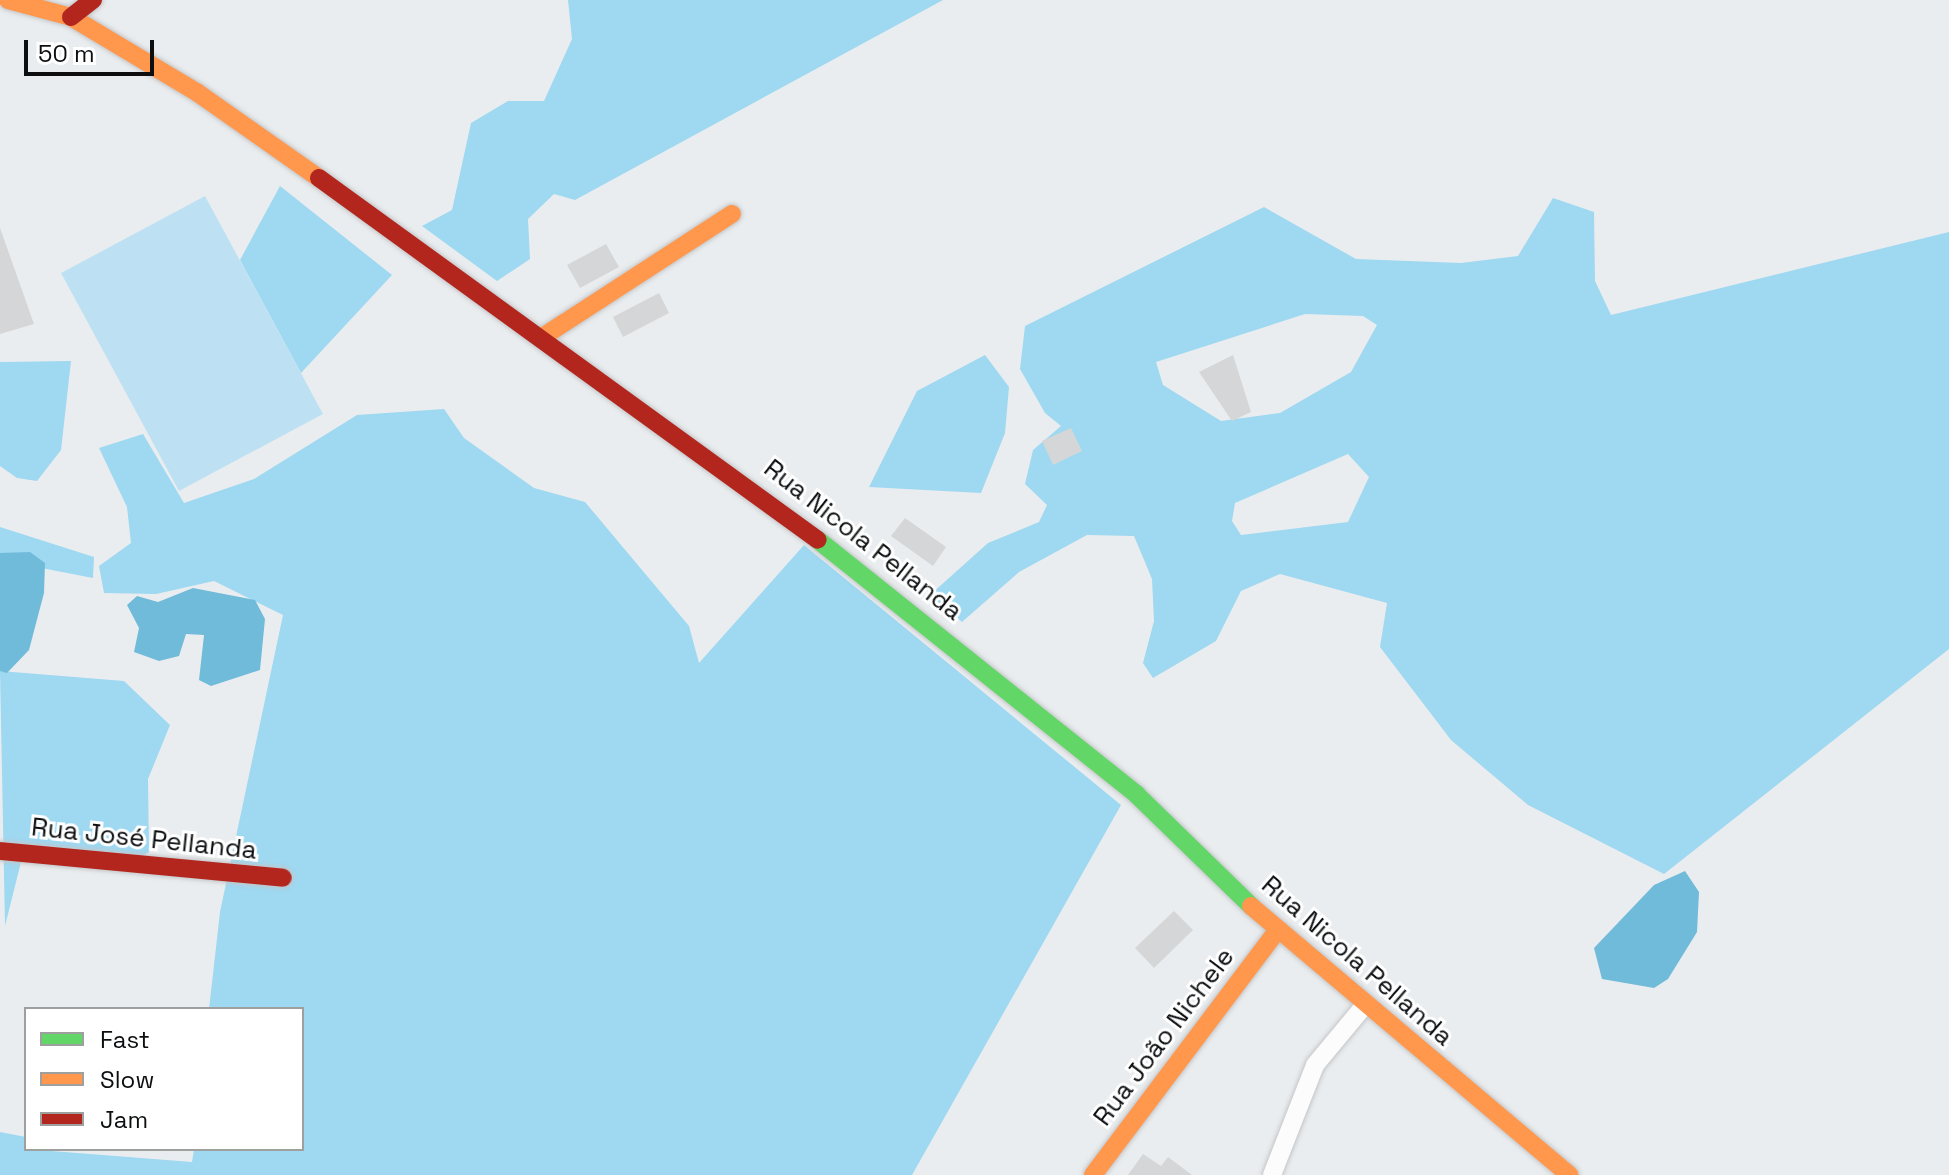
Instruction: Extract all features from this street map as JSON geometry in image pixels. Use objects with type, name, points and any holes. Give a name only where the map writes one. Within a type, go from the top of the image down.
[{"type":"main road","name":"Rua Nicola Pellanda","points":[[8,0],[71,17],[198,93],[544,336],[976,661],[1137,795],[1277,931],[1569,1175]]},
{"type":"main road","points":[[71,17],[93,0]]},
{"type":"main road","points":[[544,336],[732,214]]},
{"type":"main road","name":"Rua José Pellanda","points":[[0,851],[283,878]]},
{"type":"main road","name":"Rua João Nichele","points":[[1093,1175],[1277,931]]},
{"type":"street","points":[[1272,1175],[1315,1065],[1365,1005]]},
{"type":"shaded area","points":[[568,0],[943,0],[575,200],[554,194],[528,219],[530,259],[497,281],[422,226],[452,210],[471,123],[508,101],[544,101],[572,39]]},
{"type":"shaded area","points":[[280,186],[392,275],[301,373],[240,260]]},
{"type":"shaded area","points":[[205,196],[323,414],[179,491],[61,273]]},
{"type":"shaded area","points":[[1553,198],[1594,212],[1595,281],[1611,315],[1949,232],[1949,649],[1664,874],[1528,805],[1451,740],[1380,647],[1387,603],[1280,574],[1241,591],[1216,641],[1153,678],[1143,663],[1154,621],[1152,579],[1134,536],[1087,535],[1019,572],[962,622],[930,595],[988,543],[1039,522],[1047,505],[1025,484],[1033,450],[1061,426],[1045,413],[1020,369],[1025,326],[1264,207],[1356,259],[1461,263],[1518,256]],"holes":[[[1305,314],[1363,316],[1377,325],[1351,372],[1280,413],[1221,421],[1163,385],[1156,362]],[[1348,454],[1369,477],[1348,522],[1241,535],[1232,521],[1235,503]]]},
{"type":"shaded area","points":[[985,355],[1009,387],[1005,433],[981,493],[869,487],[917,391]]},
{"type":"shaded area","points":[[71,361],[61,450],[37,481],[17,478],[0,466],[0,362]]},
{"type":"shaded area","points":[[444,409],[464,438],[534,488],[585,502],[689,626],[699,663],[804,545],[1121,805],[912,1175],[0,1175],[0,1132],[24,1137],[24,1151],[192,1162],[194,1151],[304,1151],[304,1007],[209,1007],[220,912],[283,615],[214,581],[156,594],[104,593],[99,566],[131,543],[127,507],[99,448],[143,434],[184,503],[254,479],[357,415]]},
{"type":"shaded area","points":[[0,527],[94,557],[93,578],[0,560]]},
{"type":"shaded area","points":[[30,552],[45,563],[44,593],[29,650],[7,673],[0,671],[0,553]]},
{"type":"shaded area","points":[[193,588],[255,600],[265,619],[260,670],[211,686],[199,680],[204,635],[186,634],[179,656],[159,661],[134,652],[139,628],[127,605],[137,596],[158,602]]},
{"type":"shaded area","points":[[0,671],[124,681],[170,725],[148,779],[149,852],[123,868],[22,858],[5,926]]},
{"type":"shaded area","points":[[1685,871],[1699,892],[1697,932],[1668,979],[1654,988],[1602,979],[1594,948],[1654,885]]},
{"type":"building","points":[[0,228],[34,324],[0,334]]},
{"type":"building","points":[[606,244],[619,267],[580,288],[567,265]]},
{"type":"building","points":[[659,293],[669,313],[623,337],[613,317]]},
{"type":"building","points":[[1233,355],[1251,412],[1232,421],[1199,372]]},
{"type":"building","points":[[1071,428],[1082,451],[1053,465],[1042,441]]},
{"type":"building","points":[[905,518],[946,547],[933,566],[891,536]]},
{"type":"building","points":[[1174,911],[1193,930],[1154,968],[1135,948]]},
{"type":"building","points":[[1143,1154],[1161,1166],[1168,1157],[1192,1175],[1128,1175]]},
{"type":"traffic: fast","points":[[818,540],[1137,795],[1251,906]]},
{"type":"traffic: slow","points":[[8,0],[71,17],[198,93],[319,178]]},
{"type":"traffic: slow","points":[[544,336],[732,214]]},
{"type":"traffic: slow","points":[[1251,906],[1569,1175]]},
{"type":"traffic: slow","points":[[1093,1175],[1277,931]]},
{"type":"traffic: jam","points":[[71,17],[93,0]]},
{"type":"traffic: jam","points":[[319,178],[818,540]]},
{"type":"traffic: jam","points":[[0,851],[283,878]]}]
